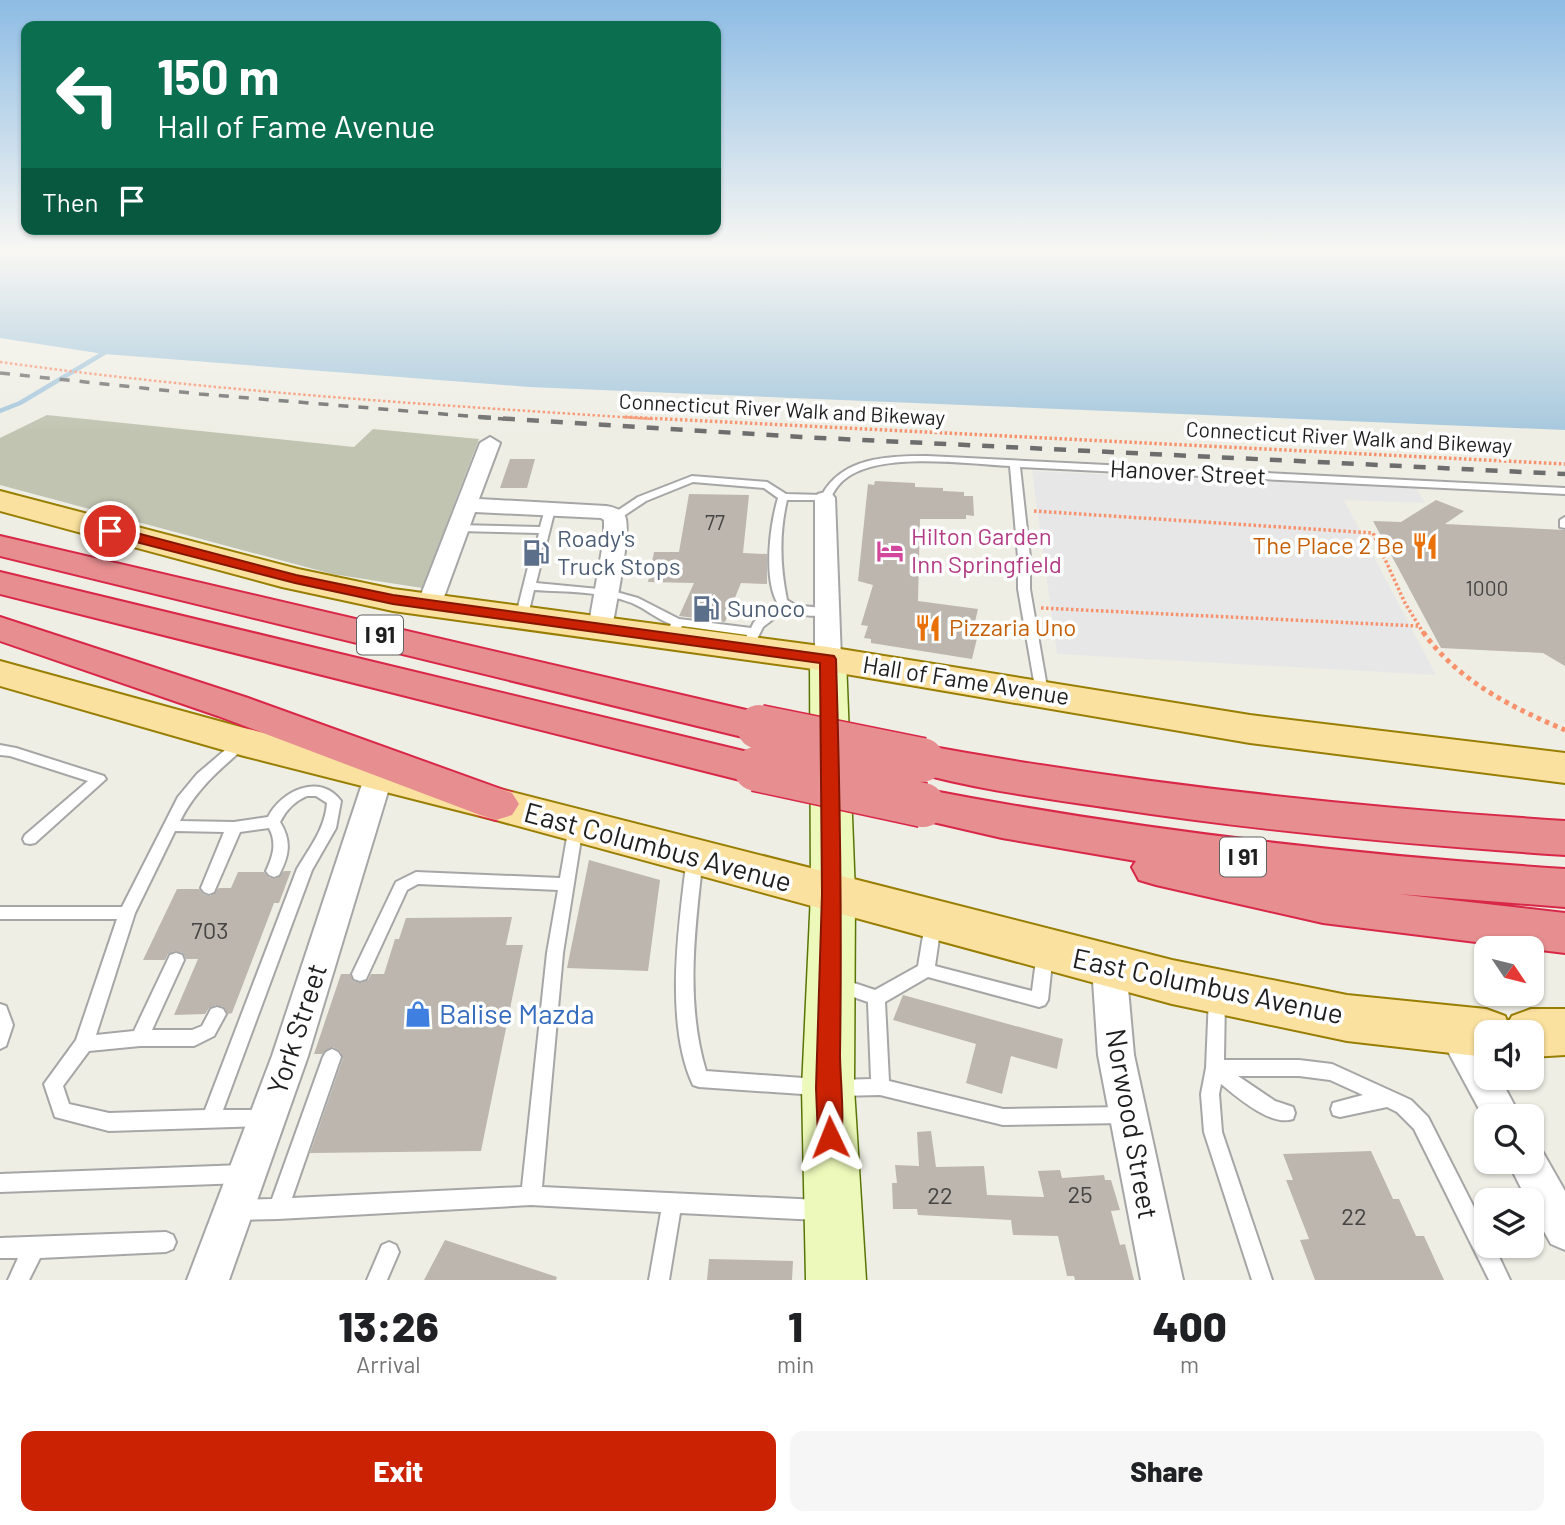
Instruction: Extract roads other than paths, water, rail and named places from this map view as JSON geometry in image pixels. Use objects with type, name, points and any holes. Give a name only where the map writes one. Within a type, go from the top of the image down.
[{"type":"highway","points":[[0,521],[233,600]]},
{"type":"highway","name":"I 91","points":[[0,546],[233,600],[757,748],[1171,848],[1396,875],[1565,888]]},
{"type":"highway","name":"I 91","points":[[0,583],[757,748]]},
{"type":"highway","points":[[0,628],[233,707],[496,804]]},
{"type":"highway","name":"I 91","points":[[935,793],[1051,783],[1258,812],[1565,838]]},
{"type":"highway","points":[[935,793],[1153,867],[1265,893],[1381,912],[1565,933]]},
{"type":"main road","name":"Hall of Fame Avenue","points":[[0,501],[295,579],[429,605],[525,602],[600,629],[674,630],[751,640],[828,659],[1250,729],[1565,768]]},
{"type":"main road","points":[[828,659],[833,894],[854,990],[828,1088],[836,1280]]},
{"type":"main road","name":"East Columbus Avenue","points":[[2,676],[1109,967],[1217,993],[1347,1018],[1470,1032]]},
{"type":"street","points":[[429,605],[491,443]]},
{"type":"street","points":[[825,498],[825,612],[828,659]]},
{"type":"street","points":[[467,505],[547,519],[606,512],[615,517],[615,538],[600,629]]},
{"type":"street","name":"York Street","points":[[208,1280],[290,1056],[379,775]]},
{"type":"street","name":"Norwood Street","points":[[1109,967],[1116,1055],[1161,1280]]},
{"type":"street","points":[[1470,1032],[1497,1104]]},
{"type":"street","points":[[1546,1179],[1565,1230]]},
{"type":"lane","name":"Hanover Street","points":[[825,498],[828,486],[842,475],[876,463],[902,459],[1565,491]]},
{"type":"lane","points":[[1015,465],[1027,607],[1042,694]]},
{"type":"lane","points":[[615,517],[642,499],[692,479],[767,485],[783,497],[825,498]]},
{"type":"lane","points":[[783,497],[774,525],[776,578],[781,601],[792,609],[825,612]]},
{"type":"lane","points":[[458,528],[547,519],[541,545]]},
{"type":"lane","points":[[536,559],[525,602],[607,592],[656,609],[674,630]]},
{"type":"lane","points":[[751,640],[758,625],[785,604]]},
{"type":"lane","points":[[244,741],[202,778],[183,801],[127,913],[84,1044],[53,1084],[62,1111],[109,1122],[267,1118]]},
{"type":"lane","points":[[0,750],[11,751],[99,779],[30,839]]},
{"type":"lane","points":[[211,1118],[305,869],[321,844],[334,810],[334,800],[317,790],[303,792],[290,798],[277,810],[273,822]]},
{"type":"lane","points":[[171,826],[234,827],[273,822]]},
{"type":"lane","points":[[273,822],[280,831],[284,846],[274,872]]},
{"type":"lane","points":[[531,1196],[555,953],[576,826]]},
{"type":"lane","points":[[209,888],[234,827]]},
{"type":"lane","points":[[695,857],[685,947],[691,1056],[699,1080],[828,1088],[880,1087],[1003,1117],[1127,1115]]},
{"type":"lane","points":[[360,974],[401,886],[416,878],[566,884]]},
{"type":"lane","points":[[0,913],[127,913]]},
{"type":"lane","points":[[926,970],[933,920]]},
{"type":"lane","points":[[880,1087],[854,990],[926,970],[1039,1000],[1045,950]]},
{"type":"lane","points":[[140,1038],[176,960]]},
{"type":"lane","points":[[1217,993],[1215,1068],[1210,1094],[1213,1132],[1262,1280]]},
{"type":"lane","points":[[0,1011],[4,1017],[4,1032],[0,1041]]},
{"type":"lane","points":[[84,1044],[140,1038],[194,1038],[208,1031],[217,1014]]},
{"type":"lane","points":[[278,1209],[332,1058]]},
{"type":"lane","points":[[1215,1068],[1298,1068],[1332,1072],[1404,1106],[1421,1123],[1500,1280]]},
{"type":"lane","points":[[1215,1068],[1265,1105],[1279,1112],[1286,1112]]},
{"type":"lane","points":[[1340,1109],[1389,1098]]},
{"type":"lane","points":[[0,1183],[247,1174]]},
{"type":"lane","points":[[234,1210],[531,1196],[833,1211]]},
{"type":"lane","points":[[659,1280],[672,1203]]},
{"type":"lane","points":[[0,1248],[166,1242]]},
{"type":"lane","points":[[18,1280],[34,1248]]},
{"type":"lane","points":[[377,1280],[389,1252]]},
{"type":"water","points":[[0,313],[1565,313],[1565,430],[529,387],[104,354],[0,338]]},
{"type":"waterway","points":[[0,411],[20,403],[109,350]]},
{"type":"railway","points":[[0,373],[200,394],[482,417]]},
{"type":"railway","points":[[482,417],[801,437],[1565,474]]},
{"type":"railway","points":[[482,417],[504,419]]},
{"type":"place","name":"The Place 2 Be","points":[[1425,546]]},
{"type":"place","name":"Hilton Garden Inn Springfield","points":[[890,551]]},
{"type":"place","name":"Roady's Truck Stops","points":[[536,553]]},
{"type":"place","name":"Sunoco","points":[[706,609]]},
{"type":"place","name":"Pizzaria Uno","points":[[928,628]]},
{"type":"place","name":"Balise Mazda","points":[[418,1014]]}]
